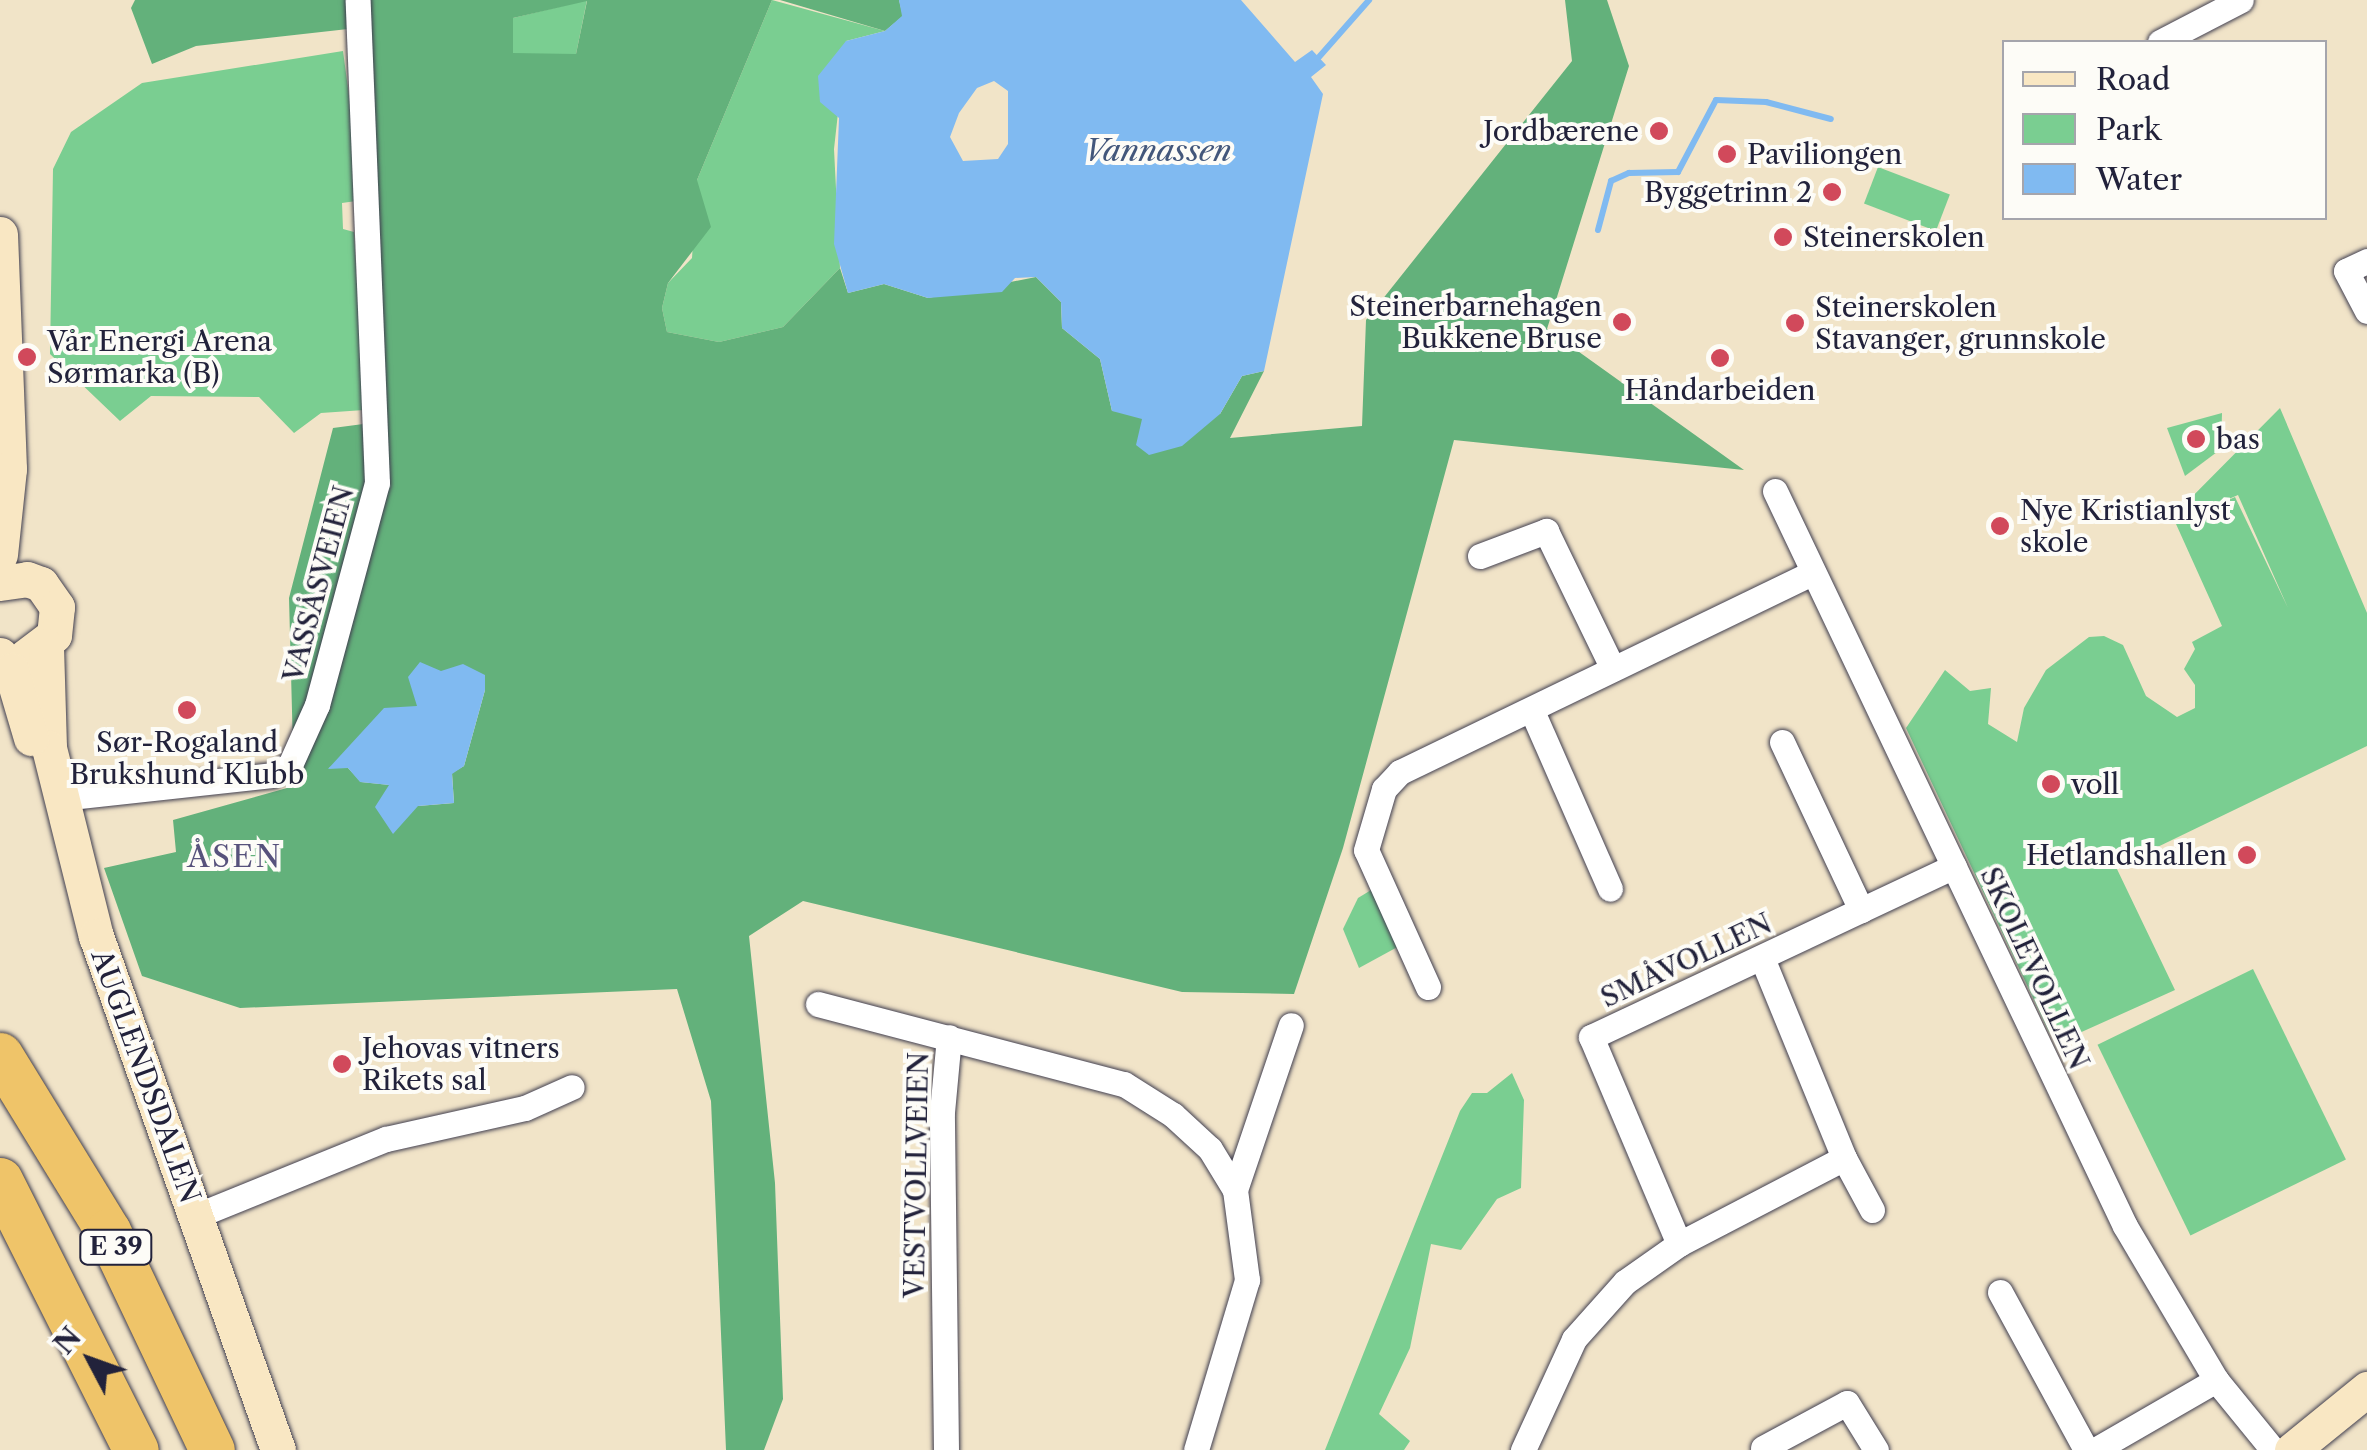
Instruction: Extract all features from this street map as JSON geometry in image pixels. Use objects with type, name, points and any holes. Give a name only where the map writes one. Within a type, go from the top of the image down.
[{"type":"highway","name":"E 39","points":[[0,1055],[108,1231],[212,1450]]},
{"type":"highway","name":"E 39","points":[[0,1180],[136,1450]]},
{"type":"main road","points":[[0,234],[11,484],[0,555]]},
{"type":"main road","points":[[11,484],[41,584],[58,621],[46,646],[43,704],[61,798],[96,936]]},
{"type":"main road","points":[[0,583],[41,584]]},
{"type":"main road","points":[[0,654],[22,657],[46,646]]},
{"type":"main road","points":[[0,654],[11,670],[77,903],[96,936]]},
{"type":"main road","name":"AUGLENDSDALEN","points":[[96,936],[278,1450]]},
{"type":"main road","points":[[2292,1450],[2367,1388]]},
{"type":"street","name":"VASSÅSVEIEN","points":[[61,798],[272,775],[290,765],[312,718],[377,483],[358,0]]},
{"type":"street","points":[[2164,40],[2241,0]]},
{"type":"street","points":[[2367,261],[2346,272],[2367,311]]},
{"type":"street","name":"SKOLEVOLLEN","points":[[1775,492],[2124,1226],[2216,1380],[2274,1450]]},
{"type":"street","points":[[1480,556],[1546,531],[1613,669]]},
{"type":"street","points":[[1428,987],[1366,850],[1374,813],[1400,772],[1812,573]]},
{"type":"street","points":[[1532,711],[1610,889]]},
{"type":"street","points":[[1782,742],[1860,910]]},
{"type":"street","name":"SMÅVOLLEN","points":[[1680,1244],[1591,1037],[1954,866]]},
{"type":"street","points":[[1762,958],[1844,1158],[1872,1210]]},
{"type":"street","name":"VESTVOLLVEIEN","points":[[818,1004],[950,1038],[942,1112],[946,1450]]},
{"type":"street","points":[[1235,1190],[1291,1025]]},
{"type":"street","points":[[950,1038],[1104,1076],[1142,1094],[1210,1149],[1235,1190],[1248,1280],[1196,1450]]},
{"type":"street","name":"AUGLENDSDALEN","points":[[196,1216],[386,1139],[524,1108],[572,1086]]},
{"type":"street","points":[[1523,1450],[1560,1368],[1597,1308],[1680,1244],[1844,1158]]},
{"type":"street","points":[[2000,1292],[2086,1450]]},
{"type":"street","points":[[2096,1450],[2216,1380]]},
{"type":"street","points":[[1763,1448],[1847,1403],[1876,1450]]},
{"type":"green space","points":[[135,0],[772,0],[697,180],[711,227],[668,283],[662,308],[667,332],[719,342],[783,327],[840,268],[848,293],[884,284],[928,298],[1036,277],[1061,302],[1062,328],[1100,359],[1112,411],[1220,414],[1242,376],[1264,371],[1230,438],[1362,426],[1366,320],[1572,61],[1565,0],[1607,0],[1629,66],[1547,329],[1744,470],[1454,440],[1343,848],[1294,994],[1182,992],[803,901],[749,936],[775,1183],[783,1399],[764,1450],[726,1450],[711,1101],[677,989],[240,1008],[142,976],[104,868],[176,852],[173,820],[294,786],[289,598],[333,428],[386,421],[348,29],[196,46],[152,64],[131,8]],"holes":[[[587,1],[576,54],[513,53],[513,18]],[[485,690],[464,766],[452,773],[454,803],[418,806],[390,785],[361,782],[348,768],[329,768],[418,707]]]},
{"type":"green space","points":[[587,0],[576,54],[513,54],[513,18]]},
{"type":"green space","points":[[772,0],[885,31],[846,41],[834,149],[840,268],[783,327],[719,342],[667,332],[662,308],[668,283],[692,258],[697,180]]},
{"type":"green space","points":[[780,0],[899,0],[903,16],[885,31]]},
{"type":"green space","points":[[343,51],[363,200],[342,203],[343,229],[354,232],[364,410],[321,413],[294,433],[259,397],[151,396],[120,421],[50,354],[53,169],[71,132],[142,83]]},
{"type":"green space","points":[[1878,167],[1950,195],[1936,231],[1864,203]]},
{"type":"green space","points":[[2280,408],[2367,613],[2367,746],[2116,867],[2175,990],[2066,1039],[2049,1032],[1906,728],[1945,670],[1970,691],[1991,688],[1988,724],[2017,742],[2024,708],[2046,670],[2089,637],[2104,636],[2123,645],[2146,696],[2177,717],[2195,708],[2195,685],[2184,669],[2195,649],[2192,642],[2222,626],[2176,524],[2235,497],[2288,608],[2238,495],[2178,521],[2173,516]]},
{"type":"green space","name":"bas","points":[[2222,413],[2221,449],[2185,476],[2167,428]]},
{"type":"green space","points":[[1376,887],[1403,944],[1359,968],[1343,929],[1358,898]]},
{"type":"green space","points":[[2253,969],[2346,1160],[2190,1235],[2098,1045]]},
{"type":"green space","points":[[1512,1073],[1524,1100],[1521,1188],[1497,1199],[1461,1250],[1431,1244],[1410,1348],[1379,1414],[1410,1441],[1404,1450],[1325,1450],[1460,1111],[1472,1093],[1487,1093]]},
{"type":"water","name":"Vannassen","points":[[899,0],[1241,0],[1295,62],[1312,50],[1326,65],[1311,77],[1323,94],[1264,371],[1242,376],[1220,414],[1182,446],[1149,455],[1136,445],[1142,419],[1112,411],[1100,359],[1062,328],[1061,302],[1036,277],[1015,278],[1002,292],[928,298],[884,284],[848,293],[834,244],[839,118],[820,102],[818,76],[846,41],[885,31],[902,16]],"holes":[[[994,81],[1008,91],[1008,144],[998,159],[963,161],[950,137],[959,113],[977,88]]]},
{"type":"water","points":[[420,662],[441,671],[463,664],[485,675],[485,690],[464,766],[452,774],[454,803],[418,806],[393,834],[375,807],[389,785],[360,782],[348,768],[328,769],[384,708],[417,706],[408,677]]},
{"type":"waterway","points":[[1319,57],[1369,0]]},
{"type":"waterway","points":[[1598,230],[1611,181],[1629,173],[1678,172],[1716,100],[1766,102],[1831,119]]},
{"type":"place","name":"Jordbærene","points":[[1659,131]]},
{"type":"place","name":"Paviliongen","points":[[1727,154]]},
{"type":"place","name":"Byggetrinn 2","points":[[1832,192]]},
{"type":"place","name":"Steinerskolen","points":[[1783,237]]},
{"type":"place","name":"Steinerbarnehagen Bukkene Bruse","points":[[1622,322]]},
{"type":"place","name":"Steinerskolen Stavanger, grunnskole","points":[[1795,323]]},
{"type":"place","name":"Vår Energi Arena Sørmarka (B)","points":[[27,357]]},
{"type":"place","name":"Håndarbeiden","points":[[1720,358]]},
{"type":"place","name":"bas","points":[[2196,439]]},
{"type":"place","name":"Nye Kristianlyst skole","points":[[2000,526]]},
{"type":"place","name":"Sør-Rogaland Brukshund Klubb","points":[[187,710]]},
{"type":"place","name":"voll","points":[[2051,784]]},
{"type":"place","name":"Hetlandshallen","points":[[2247,855]]},
{"type":"place","name":"Jehovas vitners Rikets sal","points":[[342,1064]]},
{"type":"district","name":"ÅSEN","points":[[235,857]]}]
